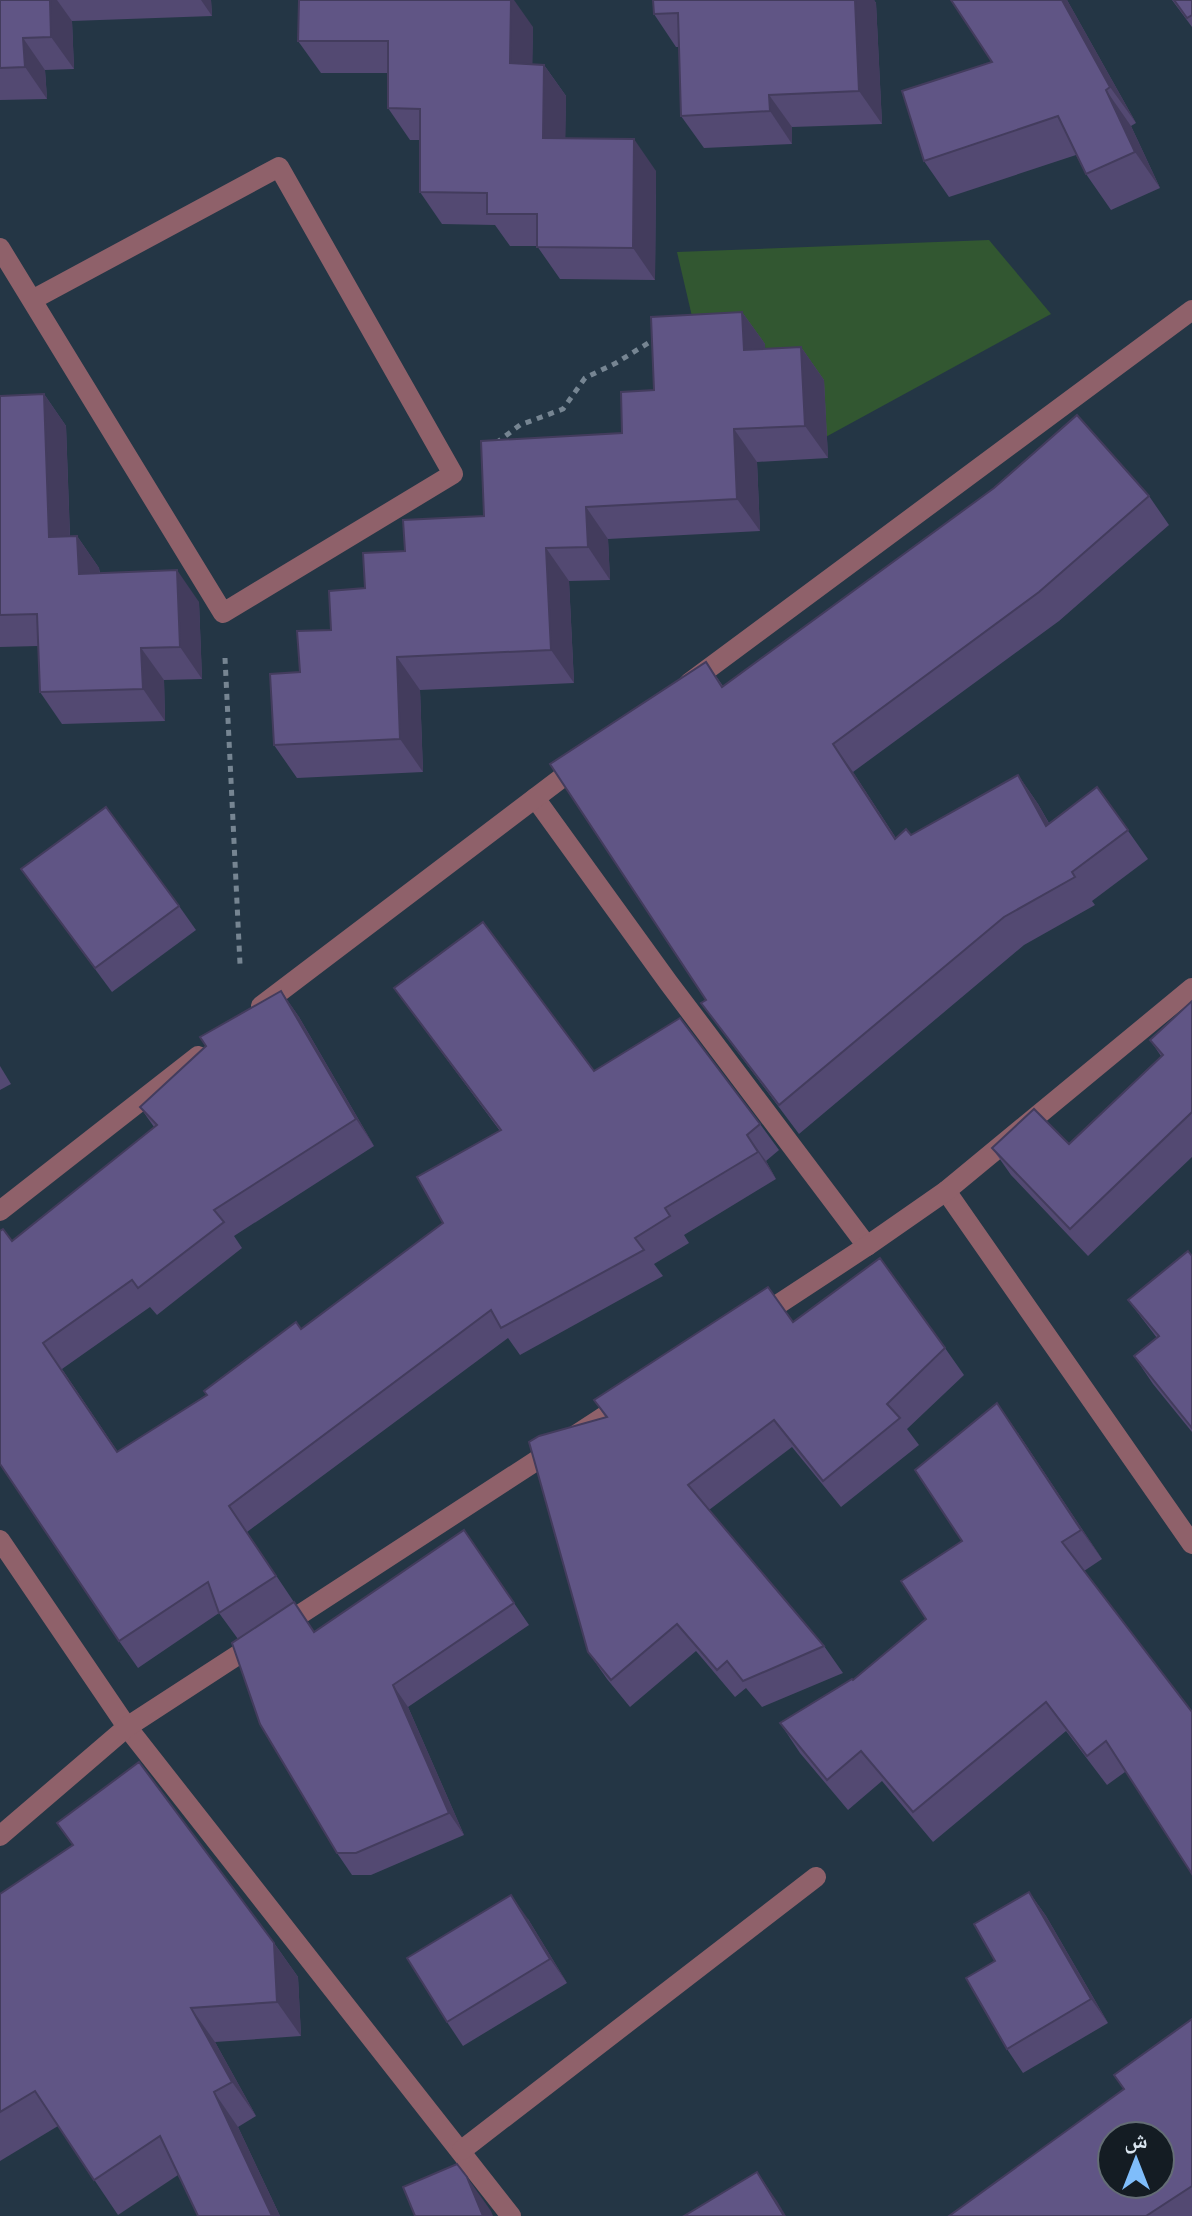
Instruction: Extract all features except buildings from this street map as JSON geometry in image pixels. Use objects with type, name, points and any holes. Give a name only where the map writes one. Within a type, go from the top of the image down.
[{"type":"street","points":[[0,248],[223,613],[453,474],[279,167],[32,300]]},
{"type":"street","points":[[674,695],[1192,310]]},
{"type":"street","points":[[243,1021],[598,751]]},
{"type":"street","points":[[535,798],[668,982],[867,1246]]},
{"type":"street","points":[[748,1323],[946,1191],[1192,988]]},
{"type":"street","points":[[0,1211],[219,1040]]},
{"type":"street","points":[[946,1191],[1192,1544]]},
{"type":"street","points":[[0,1836],[127,1727],[643,1392]]},
{"type":"street","points":[[0,1540],[127,1727],[511,2216]]},
{"type":"street","points":[[462,2150],[816,1877]]},
{"type":"path","points":[[453,474],[520,425],[563,409],[585,378],[666,332]]},
{"type":"path","points":[[223,613],[243,1021]]},
{"type":"green space","points":[[989,240],[1051,314],[800,451],[701,355],[677,252]]}]
